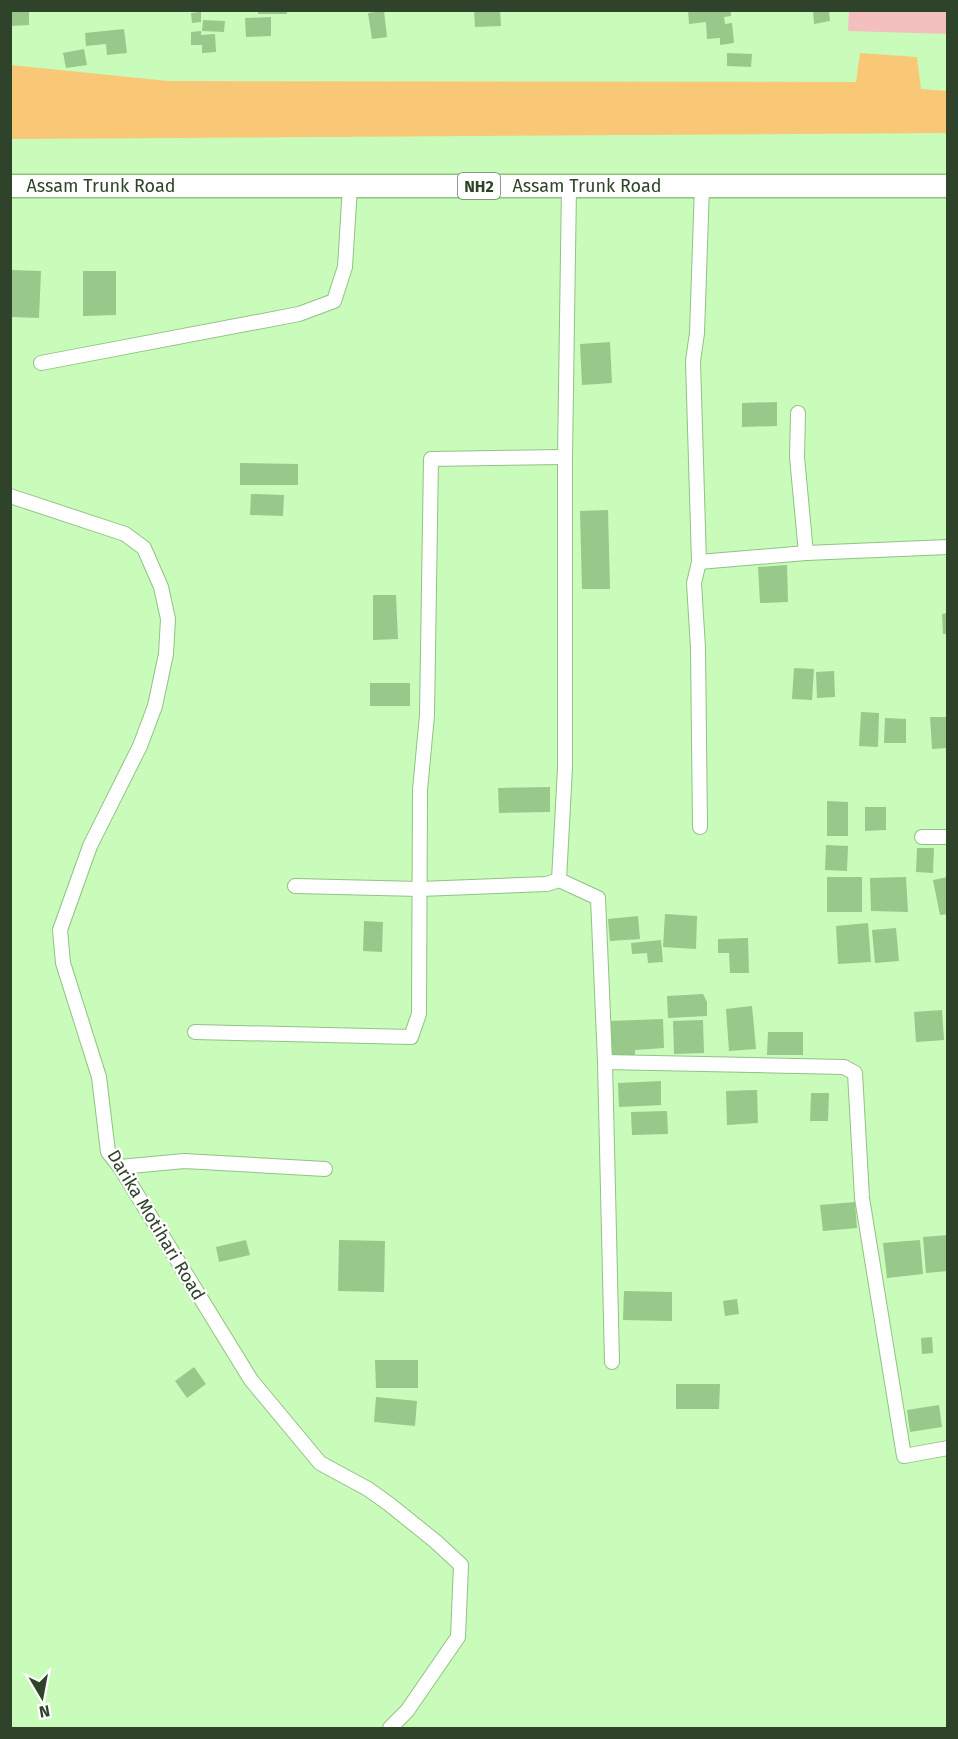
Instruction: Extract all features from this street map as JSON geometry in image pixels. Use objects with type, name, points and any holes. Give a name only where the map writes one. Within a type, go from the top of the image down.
[{"type":"highway","name":"Assam Trunk Road","points":[[10,186],[948,186]]},
{"type":"street","points":[[41,363],[299,314],[334,301],[345,267],[350,186]]},
{"type":"street","points":[[559,880],[565,768],[565,457],[569,186]]},
{"type":"street","points":[[700,827],[698,648],[694,583],[699,562],[693,361],[697,333],[702,186]]},
{"type":"street","points":[[798,412],[797,457],[806,553]]},
{"type":"street","points":[[195,1032],[411,1037],[419,1014],[420,790],[427,715],[431,459],[565,457]]},
{"type":"street","name":"Darika Motihari Road","points":[[10,496],[125,534],[144,548],[161,587],[168,618],[166,654],[155,706],[140,746],[90,846],[60,930],[63,963],[99,1077],[108,1152],[120,1167],[251,1380],[320,1463],[368,1489],[389,1504],[461,1565],[458,1637],[406,1711],[390,1728]]},
{"type":"street","points":[[699,562],[806,553],[948,547]]},
{"type":"street","points":[[922,837],[948,837]]},
{"type":"street","points":[[295,886],[420,889],[547,884],[559,880],[598,898],[605,1062],[612,1362]]},
{"type":"street","points":[[605,1062],[844,1067],[855,1074],[862,1198],[904,1456],[948,1448]]},
{"type":"street","points":[[120,1167],[184,1161],[325,1170]]},
{"type":"shaded area","points":[[849,11],[947,11],[947,34],[848,31]]},
{"type":"shaded area","points":[[860,53],[917,57],[921,89],[947,91],[947,133],[11,139],[11,65],[168,81],[856,82]]},
{"type":"building","points":[[10,10],[29,10],[29,25],[10,26]]},
{"type":"building","points":[[258,10],[287,10],[287,14],[258,14]]},
{"type":"building","points":[[474,10],[500,10],[501,26],[475,27]]},
{"type":"building","points":[[688,10],[731,10],[731,16],[724,17],[725,24],[732,23],[734,43],[720,45],[720,38],[707,39],[706,22],[689,24]]},
{"type":"building","points":[[813,10],[829,10],[830,21],[814,24]]},
{"type":"building","points":[[384,11],[387,37],[372,39],[368,13]]},
{"type":"building","points":[[201,12],[201,22],[192,23],[191,13]]},
{"type":"building","points":[[271,17],[271,36],[246,37],[245,18]]},
{"type":"building","points":[[203,20],[225,21],[224,32],[202,31]]},
{"type":"building","points":[[124,29],[127,53],[107,55],[106,44],[86,46],[85,33]]},
{"type":"building","points":[[201,31],[201,35],[215,34],[216,52],[202,53],[202,45],[191,45],[191,32]]},
{"type":"building","points":[[84,49],[87,65],[66,68],[63,53]]},
{"type":"building","points":[[727,53],[752,54],[751,67],[727,66]]},
{"type":"building","points":[[10,270],[41,271],[39,318],[10,317]]},
{"type":"building","points":[[83,271],[116,271],[116,315],[83,316]]},
{"type":"building","points":[[610,342],[612,383],[582,385],[580,344]]},
{"type":"building","points":[[777,402],[777,426],[742,427],[742,403]]},
{"type":"building","points":[[240,463],[298,464],[298,485],[240,485]]},
{"type":"building","points":[[251,494],[284,495],[283,516],[250,515]]},
{"type":"building","points":[[608,510],[610,589],[582,589],[580,511]]},
{"type":"building","points":[[787,565],[788,602],[760,603],[758,567]]},
{"type":"building","points":[[373,595],[396,595],[398,639],[373,640]]},
{"type":"building","points":[[948,613],[948,634],[943,634],[942,614]]},
{"type":"building","points":[[794,668],[814,669],[812,700],[792,699]]},
{"type":"building","points":[[834,671],[835,697],[817,698],[816,672]]},
{"type":"building","points":[[370,683],[410,683],[410,706],[370,706]]},
{"type":"building","points":[[861,712],[879,713],[878,747],[859,746]]},
{"type":"building","points":[[930,717],[948,717],[948,748],[932,749]]},
{"type":"building","points":[[885,718],[906,719],[906,743],[884,743]]},
{"type":"building","points":[[550,787],[550,812],[499,813],[498,788]]},
{"type":"building","points":[[827,801],[848,802],[848,836],[827,836]]},
{"type":"building","points":[[865,807],[886,807],[886,830],[865,831]]},
{"type":"building","points":[[826,845],[848,846],[847,871],[825,870]]},
{"type":"building","points":[[917,848],[934,848],[933,873],[916,872]]},
{"type":"building","points":[[827,877],[862,877],[862,912],[827,912]]},
{"type":"building","points":[[906,877],[908,912],[871,911],[870,878]]},
{"type":"building","points":[[948,877],[948,914],[940,915],[933,880]]},
{"type":"building","points":[[665,914],[697,916],[696,949],[663,947]]},
{"type":"building","points":[[638,916],[640,939],[610,941],[608,919]]},
{"type":"building","points":[[364,921],[383,922],[382,952],[363,951]]},
{"type":"building","points":[[868,923],[871,962],[838,964],[836,926]]},
{"type":"building","points":[[896,928],[899,961],[875,963],[872,930]]},
{"type":"building","points":[[748,938],[749,973],[730,973],[729,953],[718,953],[718,939]]},
{"type":"building","points":[[661,940],[663,962],[648,963],[647,953],[632,954],[631,943]]},
{"type":"building","points":[[703,994],[707,1002],[707,1016],[668,1018],[667,996]]},
{"type":"building","points":[[752,1006],[756,1049],[729,1051],[726,1009]]},
{"type":"building","points":[[942,1010],[944,1040],[916,1042],[914,1012]]},
{"type":"building","points":[[663,1019],[664,1048],[635,1050],[635,1056],[610,1057],[609,1021]]},
{"type":"building","points":[[703,1020],[704,1053],[674,1054],[673,1021]]},
{"type":"building","points":[[768,1032],[803,1032],[803,1055],[767,1055]]},
{"type":"building","points":[[661,1081],[661,1105],[619,1107],[618,1083]]},
{"type":"building","points":[[757,1090],[758,1123],[727,1125],[726,1091]]},
{"type":"building","points":[[811,1093],[829,1093],[828,1121],[810,1121]]},
{"type":"building","points":[[667,1111],[668,1134],[632,1135],[631,1112]]},
{"type":"building","points":[[855,1202],[857,1228],[823,1231],[820,1205]]},
{"type":"building","points":[[948,1235],[948,1271],[926,1273],[923,1237]]},
{"type":"building","points":[[246,1240],[250,1255],[219,1262],[216,1247]]},
{"type":"building","points":[[339,1240],[385,1241],[384,1292],[338,1291]]},
{"type":"building","points":[[920,1240],[923,1274],[887,1278],[883,1243]]},
{"type":"building","points":[[624,1291],[672,1292],[672,1321],[623,1320]]},
{"type":"building","points":[[737,1299],[739,1314],[725,1316],[723,1301]]},
{"type":"building","points":[[932,1337],[933,1353],[922,1354],[921,1338]]},
{"type":"building","points":[[375,1360],[418,1360],[418,1388],[376,1388]]},
{"type":"building","points":[[194,1367],[206,1384],[187,1398],[175,1381]]},
{"type":"building","points":[[676,1384],[720,1384],[719,1409],[676,1409]]},
{"type":"building","points":[[376,1397],[417,1401],[415,1426],[374,1422]]},
{"type":"building","points":[[939,1405],[942,1427],[910,1432],[907,1410]]}]
